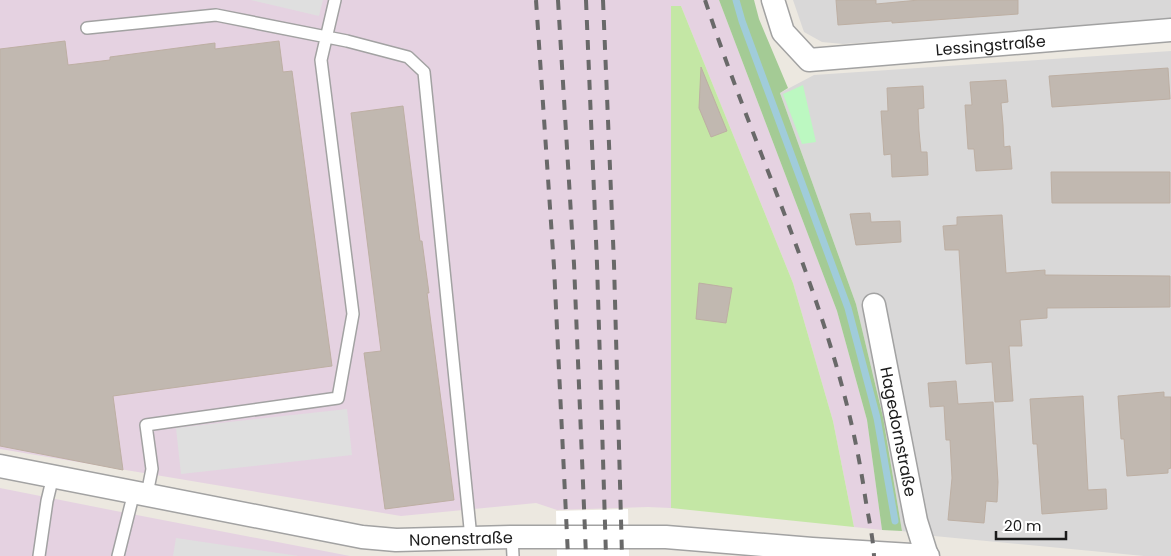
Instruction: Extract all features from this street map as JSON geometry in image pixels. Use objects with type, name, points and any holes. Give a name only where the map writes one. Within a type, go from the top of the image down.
[{"type":"street","name":"Lessingstraße","points":[[773,0],[783,32],[809,60],[1171,30]]},
{"type":"street","name":"Hagedornstraße","points":[[874,305],[916,521],[927,556]]},
{"type":"street","name":"Nonenstraße","points":[[0,466],[362,537],[396,540],[471,538],[512,546],[682,537],[812,549],[927,556]]},
{"type":"lane","points":[[118,556],[140,493],[152,469],[146,426],[338,398],[353,314],[320,60],[334,0]]},
{"type":"lane","points":[[87,28],[216,15],[347,41],[408,56],[424,72],[471,538]]},
{"type":"lane","points":[[39,556],[47,501],[54,476]]},
{"type":"shaded area","points":[[0,0],[719,0],[837,311],[867,420],[882,530],[854,527],[833,421],[793,283],[681,6],[671,6],[671,508],[557,510],[536,503],[401,516],[0,449]]},
{"type":"shaded area","points":[[251,0],[323,0],[319,16]]},
{"type":"shaded area","points":[[793,0],[1171,0],[1171,20],[843,44],[822,42],[804,32]]},
{"type":"shaded area","points":[[1171,51],[1171,556],[1144,556],[934,536],[902,531],[883,417],[856,304],[780,93],[814,75]]},
{"type":"shaded area","points":[[347,409],[352,455],[181,474],[176,428]]},
{"type":"shaded area","points":[[0,488],[116,511],[350,556],[0,556]]},
{"type":"shaded area","points":[[176,538],[299,556],[173,556]]},
{"type":"green space","points":[[719,0],[754,0],[759,19],[788,88],[780,93],[856,304],[883,417],[902,531],[882,530],[867,420],[837,311]]},
{"type":"green space","points":[[671,6],[681,6],[793,283],[833,421],[854,527],[671,508]]},
{"type":"green space","points":[[803,85],[816,142],[802,144],[783,94]]},
{"type":"pier","points":[[628,509],[629,556],[557,556],[556,511]]},
{"type":"building","points":[[836,0],[876,0],[876,4],[919,0],[1018,0],[1018,14],[838,25]]},
{"type":"building","points":[[65,41],[68,65],[110,60],[110,57],[215,43],[215,49],[279,41],[283,72],[292,71],[332,366],[113,396],[123,470],[0,446],[0,49]]},
{"type":"building","points":[[701,67],[727,131],[711,137],[699,108]]},
{"type":"building","points":[[1168,68],[1170,99],[1052,107],[1049,76]]},
{"type":"building","points":[[1006,80],[1008,102],[1001,103],[1004,147],[1010,146],[1012,169],[976,171],[974,149],[968,149],[965,105],[972,105],[970,82]]},
{"type":"building","points":[[923,86],[924,108],[918,109],[919,131],[921,152],[927,152],[928,175],[892,177],[891,154],[884,155],[881,111],[888,111],[887,88]]},
{"type":"building","points":[[403,106],[420,241],[422,241],[429,293],[427,293],[454,500],[385,509],[364,353],[381,351],[351,113]]},
{"type":"building","points":[[1051,172],[1170,172],[1170,203],[1052,203]]},
{"type":"building","points":[[870,213],[871,222],[900,221],[901,242],[856,245],[850,214]]},
{"type":"building","points":[[1002,215],[1006,273],[1045,270],[1045,275],[1170,276],[1170,307],[1047,308],[1047,318],[1020,320],[1022,346],[1009,346],[1013,401],[995,402],[992,362],[966,364],[959,250],[945,250],[943,226],[957,225],[957,217]]},
{"type":"building","points":[[699,283],[732,288],[726,323],[696,319]]},
{"type":"building","points":[[956,381],[958,404],[993,402],[998,482],[997,502],[986,501],[984,523],[948,520],[952,478],[950,440],[946,440],[944,406],[930,407],[928,383]]},
{"type":"building","points":[[1164,392],[1164,397],[1171,397],[1171,468],[1168,469],[1168,473],[1127,476],[1124,439],[1121,439],[1118,396]]},
{"type":"building","points":[[1083,396],[1088,490],[1106,489],[1107,509],[1042,514],[1037,444],[1033,444],[1030,399]]},
{"type":"waterway","points":[[736,0],[742,21],[848,308],[877,418],[895,521]]},
{"type":"railway","points":[[536,0],[554,267],[568,556]]},
{"type":"railway","points":[[558,0],[574,264],[586,556]]},
{"type":"railway","points":[[586,0],[597,264],[606,556]]},
{"type":"railway","points":[[603,0],[614,264],[622,556]]},
{"type":"railway","points":[[705,0],[726,62],[818,306],[837,368],[853,431],[874,556]]}]
